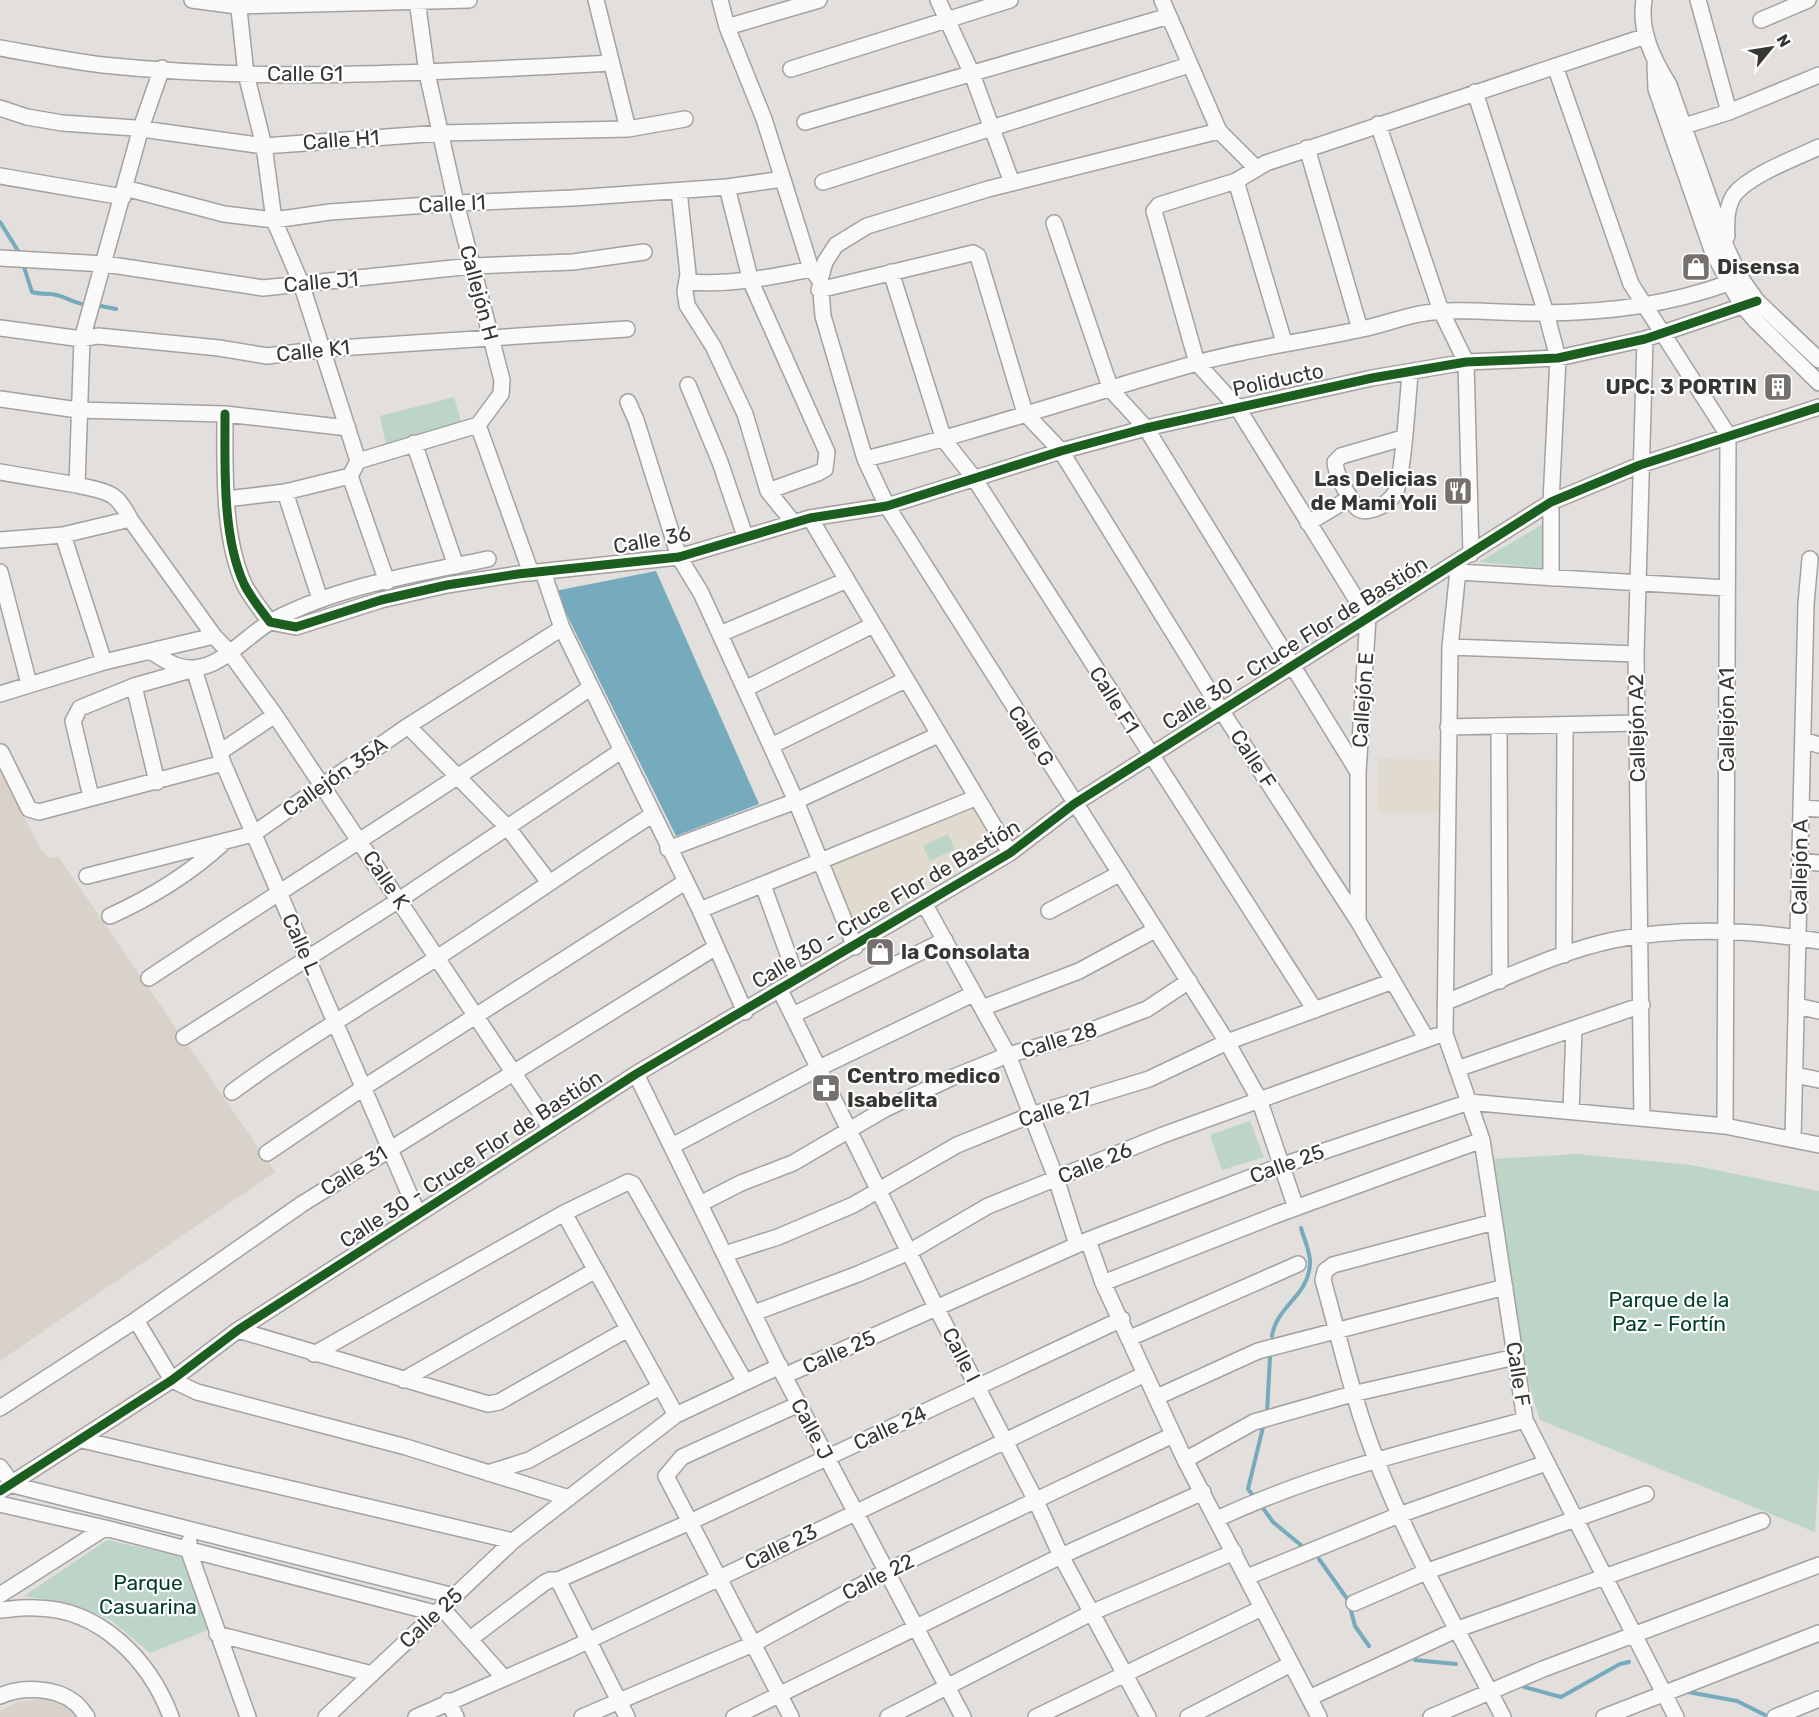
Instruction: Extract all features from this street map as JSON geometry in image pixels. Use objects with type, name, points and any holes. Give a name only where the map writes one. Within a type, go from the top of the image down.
[{"type":"street","points":[[192,0],[238,3],[469,0]]},
{"type":"street","points":[[596,0],[628,129]]},
{"type":"street","name":"Calle G","points":[[720,0],[747,82],[760,107],[816,279],[823,316],[865,459],[887,506],[1227,1042],[1259,1099],[1296,1208]]},
{"type":"street","points":[[727,27],[819,0]]},
{"type":"street","points":[[938,0],[944,19],[972,74],[1012,183]]},
{"type":"street","points":[[791,69],[1010,0]]},
{"type":"street","points":[[1162,0],[1219,131],[1256,168]]},
{"type":"street","points":[[1644,0],[1642,14],[1654,61],[1656,89],[1712,250],[1743,306],[1819,383]]},
{"type":"street","points":[[1698,0],[1729,112]]},
{"type":"street","points":[[1761,20],[1808,0]]},
{"type":"street","name":"Callejón H","points":[[418,1],[427,73],[456,203],[502,381],[501,394],[478,424]]},
{"type":"street","points":[[238,3],[246,74],[264,146],[274,220],[301,283],[358,461]]},
{"type":"street","points":[[805,122],[1169,16]]},
{"type":"street","points":[[1368,618],[1237,407],[1197,363],[1154,215],[1156,208],[1236,181],[1256,168],[1307,148],[1646,36]]},
{"type":"street","name":"Calle G1","points":[[0,48],[103,65],[246,74],[427,73],[611,63]]},
{"type":"street","points":[[1654,61],[1669,85],[1727,249],[1740,277],[1757,301],[1819,360]]},
{"type":"street","points":[[823,182],[1189,65]]},
{"type":"street","points":[[1555,66],[1631,284],[1728,435]]},
{"type":"street","points":[[77,485],[82,339],[105,264],[141,128],[162,68]]},
{"type":"street","points":[[1684,126],[1729,112],[1819,75]]},
{"type":"street","points":[[1475,92],[1546,313],[1558,358],[1551,502],[1551,578]]},
{"type":"street","name":"Calle H1","points":[[0,108],[27,117],[62,123],[141,128],[264,146],[441,133],[628,129],[685,119]]},
{"type":"street","points":[[1378,124],[1441,311],[1466,362]]},
{"type":"street","points":[[816,279],[836,245],[867,226],[1012,183],[1219,131]]},
{"type":"street","points":[[1727,249],[1727,214],[1735,194],[1750,182],[1819,147]]},
{"type":"street","points":[[1307,148],[1360,329]]},
{"type":"street","name":"Calle I1","points":[[0,176],[124,193],[224,214],[274,220],[330,212],[679,191],[727,187],[783,178]]},
{"type":"street","points":[[1236,181],[1284,342]]},
{"type":"street","points":[[727,187],[751,282],[827,452],[825,469],[768,491]]},
{"type":"street","points":[[679,191],[687,305],[713,346],[745,414],[768,491],[793,522]]},
{"type":"street","points":[[1054,223],[1111,390],[1146,428],[1358,772]]},
{"type":"street","name":"Calle J1","points":[[0,258],[105,264],[253,287],[472,266],[573,262],[644,252]]},
{"type":"street","points":[[687,282],[719,285],[891,272],[974,253],[978,256],[1025,413]]},
{"type":"street","points":[[891,272],[944,440]]},
{"type":"street","name":"Poliducto","points":[[865,459],[944,440],[1025,413],[1111,390],[1197,363],[1284,342],[1360,329],[1441,311],[1546,313],[1645,307],[1693,296],[1729,283]]},
{"type":"street","name":"Poliducto","points":[[810,518],[887,506],[1061,451],[1237,407],[1372,378],[1410,374],[1466,362],[1558,358],[1646,339],[1757,301]]},
{"type":"street","name":"Calle K1","points":[[0,328],[82,339],[99,336],[219,348],[267,356],[323,349],[627,329]]},
{"type":"street","name":"Callejón A2","points":[[1642,1118],[1636,654],[1640,465],[1646,339]]},
{"type":"street","name":"Calle F","points":[[1466,362],[1463,562],[1450,647],[1445,1034],[1482,1140],[1525,1420],[1677,1717]]},
{"type":"street","points":[[1403,438],[1338,458],[1335,467],[1357,508],[1364,512],[1376,509],[1396,492],[1399,481],[1410,374]]},
{"type":"street","points":[[688,385],[712,441],[745,536]]},
{"type":"street","points":[[0,399],[78,410],[225,414],[348,428]]},
{"type":"street","points":[[628,402],[636,420],[679,557],[701,593],[796,801],[855,947]]},
{"type":"street","name":"Calle 30 - Cruce Flor de Bastión","points":[[6,1488],[171,1380],[238,1330],[636,1074],[855,947],[1010,853],[1074,804],[1293,664],[1463,562],[1551,502],[1640,465],[1819,407]]},
{"type":"street","name":"Calle F","points":[[1025,413],[1061,451],[1221,710],[1358,921],[1426,1038]]},
{"type":"street","points":[[225,414],[226,499],[238,566],[244,584],[270,622]]},
{"type":"street","points":[[387,582],[350,476],[358,461],[478,424],[561,628],[700,910],[745,1012]]},
{"type":"street","name":"Callejón A1","points":[[1725,1126],[1728,435]]},
{"type":"street","name":"Calle F1","points":[[944,440],[974,478],[1149,756],[1315,1010]]},
{"type":"street","points":[[414,443],[456,566]]},
{"type":"street","name":"Calle K","points":[[0,472],[77,485],[106,492],[121,501],[130,519],[214,636],[230,653],[275,715],[551,1129]]},
{"type":"street","points":[[226,499],[285,492],[350,476]]},
{"type":"street","points":[[285,492],[320,599]]},
{"type":"street","points":[[1308,523],[1350,498]]},
{"type":"street","points":[[810,518],[975,798],[1010,853]]},
{"type":"street","name":"Calle 36","points":[[270,622],[296,627],[381,600],[447,585],[679,557],[810,518]]},
{"type":"street","points":[[0,540],[63,534],[130,519]]},
{"type":"street","points":[[63,534],[104,662]]},
{"type":"street","points":[[92,797],[73,721],[75,712],[80,708],[134,686],[194,669],[230,653],[270,622],[320,599],[488,559]]},
{"type":"street","name":"Callejón A","points":[[1793,1139],[1803,740],[1812,672],[1810,560]]},
{"type":"street","points":[[1463,562],[1551,578],[1727,588]]},
{"type":"street","points":[[0,572],[29,684]]},
{"type":"street","points":[[720,634],[847,580]]},
{"type":"street","name":"Callejón E","points":[[1358,921],[1358,772],[1368,618]]},
{"type":"street","points":[[745,689],[873,625]]},
{"type":"street","name":"Callejón 35A","points":[[87,876],[253,834],[408,726],[561,628]]},
{"type":"street","points":[[0,694],[104,662],[214,636]]},
{"type":"street","points":[[1450,647],[1636,654]]},
{"type":"street","points":[[152,652],[172,664],[194,669]]},
{"type":"street","name":"Calle L","points":[[194,669],[222,758],[253,834],[418,1214]]},
{"type":"street","points":[[771,746],[905,680]]},
{"type":"street","points":[[134,686],[157,782]]},
{"type":"street","points":[[149,978],[278,892],[458,778],[591,688]]},
{"type":"street","points":[[1,752],[29,809],[39,812],[157,782],[222,758],[275,715]]},
{"type":"street","points":[[1448,727],[1637,723]]},
{"type":"street","points":[[1564,955],[1565,725]]},
{"type":"street","points":[[408,726],[508,828],[548,881]]},
{"type":"street","points":[[1499,726],[1500,981]]},
{"type":"street","points":[[669,849],[796,801],[938,735]]},
{"type":"street","points":[[1803,740],[1819,745]]},
{"type":"street","points":[[184,1037],[306,956],[399,900],[621,751]]},
{"type":"street","points":[[700,910],[975,798]]},
{"type":"street","points":[[1801,808],[1819,809]]},
{"type":"street","points":[[232,1092],[285,1053],[437,958],[548,881],[652,815]]},
{"type":"street","points":[[110,916],[156,895],[198,866],[225,842]]},
{"type":"street","points":[[1800,861],[1819,863]]},
{"type":"street","points":[[1049,910],[1074,900],[1119,874]]},
{"type":"street","points":[[267,1153],[363,1088],[685,882]]},
{"type":"street","points":[[763,885],[797,979]]},
{"type":"street","points":[[925,905],[1008,1055],[1082,1242],[1122,1318],[1185,1460],[1319,1717]]},
{"type":"street","points":[[982,1008],[1079,970],[1155,930]]},
{"type":"street","points":[[1446,1002],[1564,955],[1612,940],[1726,931],[1819,941]]},
{"type":"street","points":[[793,1015],[945,940]]},
{"type":"street","name":"Calle 31","points":[[0,1408],[136,1320],[302,1204],[716,947]]},
{"type":"street","name":"Calle 28","points":[[700,1203],[741,1183],[793,1163],[896,1104],[1008,1055],[1079,1035],[1147,1009],[1189,981]]},
{"type":"street","name":"Calle 27","points":[[725,1254],[778,1237],[853,1205],[957,1145],[1031,1115],[1149,1079],[1227,1042],[1393,981]]},
{"type":"street","name":"Calle I","points":[[780,990],[937,1309],[1036,1501],[1061,1556],[1094,1612],[1148,1717]]},
{"type":"street","points":[[672,1146],[819,1068],[973,994]]},
{"type":"street","points":[[1457,1069],[1642,1005]]},
{"type":"street","points":[[1797,1006],[1819,1011]]},
{"type":"street","points":[[1571,1111],[1574,1029]]},
{"type":"street","name":"Calle 26","points":[[754,1313],[909,1252],[988,1206],[1056,1178],[1259,1099],[1426,1038],[1445,1034]]},
{"type":"street","name":"Calle J","points":[[636,1074],[782,1371],[963,1717]]},
{"type":"street","points":[[1795,1075],[1819,1080]]},
{"type":"street","name":"Calle 25","points":[[326,1717],[513,1541],[676,1415],[745,1382],[782,1371],[937,1309],[1082,1242],[1280,1166],[1469,1101],[1725,1126],[1819,1146]]},
{"type":"street","points":[[1103,1283],[1296,1208],[1482,1140]]},
{"type":"street","points":[[314,1354],[621,1182],[633,1184],[745,1382]]},
{"type":"street","points":[[564,1213],[676,1415]]},
{"type":"street","points":[[1494,1222],[1333,1265],[1325,1271],[1323,1280],[1353,1394],[1399,1515],[1503,1717]]},
{"type":"street","points":[[1130,1338],[1298,1264]]},
{"type":"street","points":[[403,1380],[596,1269]]},
{"type":"street","points":[[1157,1397],[1258,1351],[1505,1287]]},
{"type":"street","name":"Calle 24","points":[[558,1581],[690,1522],[1122,1318]]},
{"type":"street","points":[[136,1320],[171,1380],[197,1392],[406,1447],[569,1498]]},
{"type":"street","points":[[238,1330],[488,1404],[500,1402],[628,1329]]},
{"type":"street","points":[[1185,1460],[1254,1422],[1353,1394],[1515,1357]]},
{"type":"street","name":"Calle 23","points":[[416,1717],[589,1641],[1145,1374]]},
{"type":"street","points":[[488,1473],[529,1461],[660,1387]]},
{"type":"street","points":[[791,1717],[666,1476],[682,1457],[799,1404]]},
{"type":"street","points":[[1217,1519],[1270,1494],[1376,1459],[1525,1420]]},
{"type":"street","name":"Calle 22","points":[[582,1717],[753,1644],[887,1571],[1173,1435]]},
{"type":"street","points":[[82,1440],[513,1541]]},
{"type":"street","points":[[1247,1577],[1399,1515],[1546,1463]]},
{"type":"street","points":[[0,1467],[6,1488],[190,1530],[454,1596]]},
{"type":"street","points":[[734,1717],[1061,1556],[1203,1492]]},
{"type":"street","points":[[1354,1603],[1428,1571],[1576,1521],[1646,1494]]},
{"type":"street","points":[[0,1504],[438,1610],[470,1639],[504,1678]]},
{"type":"street","points":[[1309,1698],[1458,1629],[1762,1521]]},
{"type":"street","points":[[0,1595],[105,1528]]},
{"type":"street","points":[[190,1530],[188,1549],[248,1717]]},
{"type":"street","points":[[888,1717],[1094,1612],[1234,1552]]},
{"type":"street","points":[[1431,1717],[1635,1634],[1819,1564]]},
{"type":"street","name":"Calle 25","points":[[470,1639],[544,1583],[550,1580],[558,1581]]},
{"type":"street","points":[[558,1581],[627,1717]]},
{"type":"street","points":[[0,1610],[38,1608],[70,1614],[105,1629],[126,1646],[153,1678],[171,1717]]},
{"type":"street","points":[[1036,1717],[1262,1608]]},
{"type":"street","points":[[1604,1717],[1819,1633]]},
{"type":"street","points":[[217,1634],[372,1674]]},
{"type":"street","points":[[1188,1717],[1291,1664]]},
{"type":"street","points":[[0,1696],[10,1691],[42,1689],[74,1701],[87,1717]]},
{"type":"street","points":[[1776,1716],[1819,1699]]},
{"type":"street","points":[[448,1701],[456,1717]]},
{"type":"shaded area","points":[[1379,758],[1444,760],[1443,813],[1378,813]]},
{"type":"shaded area","points":[[0,770],[41,850],[50,859],[58,856],[275,1172],[0,1361]]},
{"type":"shaded area","points":[[975,799],[999,842],[853,930],[824,862]]},
{"type":"shaded area","points":[[51,1698],[74,1709],[80,1717],[0,1717],[0,1711],[17,1702]]},
{"type":"green space","points":[[454,397],[462,425],[386,445],[380,416]]},
{"type":"green space","points":[[1546,522],[1544,568],[1479,562]]},
{"type":"green space","points":[[948,834],[955,849],[930,861],[923,846]]},
{"type":"green space","points":[[1250,1121],[1264,1157],[1222,1170],[1210,1135]]},
{"type":"green space","name":"Parque de la Paz - Fortín","points":[[1577,1154],[1691,1165],[1819,1191],[1819,1472],[1815,1532],[1540,1420],[1530,1389],[1515,1324],[1493,1159]]},
{"type":"green space","name":"Parque Casuarina","points":[[107,1540],[185,1557],[208,1630],[150,1653],[111,1620],[67,1603],[24,1596]]},
{"type":"water","points":[[656,571],[759,804],[676,836],[555,591]]},
{"type":"waterway","points":[[0,222],[20,254]]},
{"type":"waterway","points":[[23,264],[32,292],[56,295],[88,305]]},
{"type":"waterway","points":[[96,305],[116,309]]},
{"type":"waterway","points":[[1272,1336],[1280,1316],[1304,1285],[1308,1275],[1309,1255],[1301,1228]]},
{"type":"waterway","points":[[1267,1413],[1270,1357]]},
{"type":"waterway","points":[[1255,1498],[1248,1489],[1264,1423]]},
{"type":"waterway","points":[[1260,1504],[1273,1522],[1302,1546]]},
{"type":"waterway","points":[[1319,1559],[1348,1600],[1355,1626],[1369,1646]]},
{"type":"waterway","points":[[1415,1660],[1456,1664]]},
{"type":"waterway","points":[[1524,1687],[1561,1697],[1620,1664],[1629,1662]]},
{"type":"waterway","points":[[1688,1692],[1737,1701],[1769,1717]]},
{"type":"cycle path","points":[[225,414],[226,500],[228,523],[237,565],[244,584],[270,622],[296,627],[381,600],[447,585],[518,574],[679,557],[810,518],[887,506],[1061,451],[1146,428],[1372,378],[1466,362],[1558,358],[1645,339],[1757,301]]},
{"type":"cycle path","points":[[0,1491],[172,1380],[238,1330],[636,1074],[1010,853],[1074,804],[1551,502],[1640,465],[1819,407]]},
{"type":"place","name":"Disensa","points":[[1696,267]]},
{"type":"place","name":"UPC. 3 PORTIN","points":[[1778,387]]},
{"type":"place","name":"Las Delicias de Mami Yoli","points":[[1458,491]]},
{"type":"place","name":"la Consolata","points":[[880,952]]},
{"type":"place","name":"Centro medico Isabelita","points":[[826,1088]]}]
